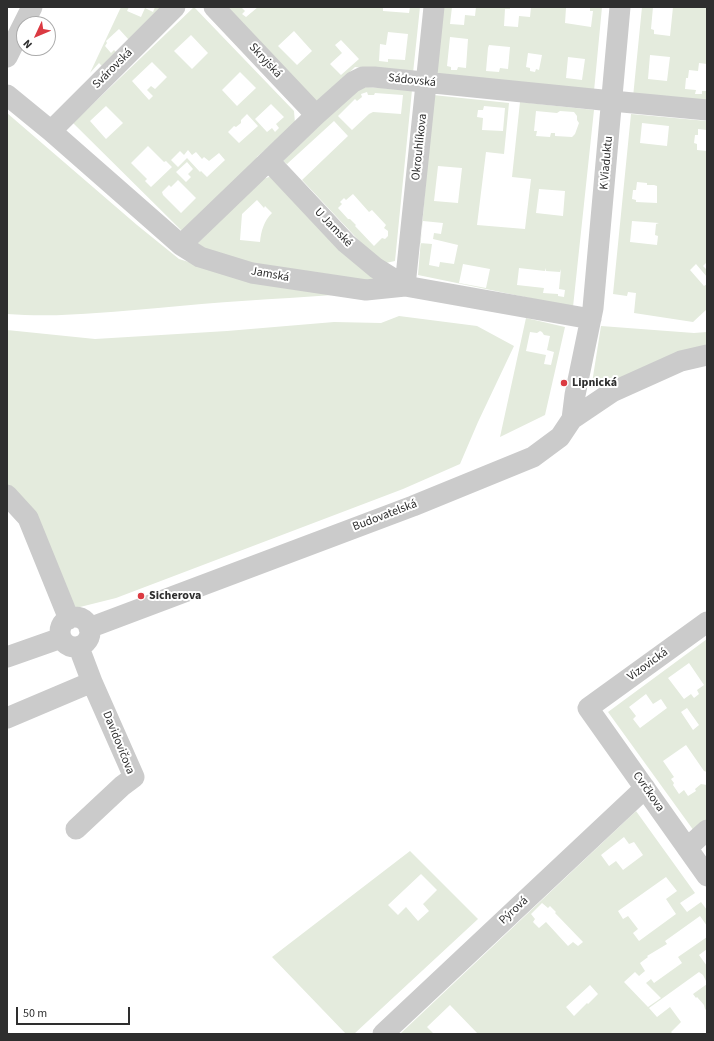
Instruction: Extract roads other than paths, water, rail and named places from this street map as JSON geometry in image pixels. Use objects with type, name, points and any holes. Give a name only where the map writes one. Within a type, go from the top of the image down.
[{"type":"street","points":[[7,58],[32,7]]},
{"type":"street","name":"Svárovská","points":[[51,131],[175,7]]},
{"type":"street","name":"Skryjská","points":[[214,7],[316,115]]},
{"type":"street","name":"Okrouhlíkova","points":[[405,286],[434,7]]},
{"type":"street","name":"K Viaduktu","points":[[590,319],[594,302],[620,7]]},
{"type":"street","name":"Sádovská","points":[[181,245],[316,115],[353,82],[363,77],[707,110]]},
{"type":"street","name":"Jamská","points":[[7,95],[51,131],[181,245],[200,257],[252,273],[366,290],[405,286],[590,319]]},
{"type":"street","name":"U Jamské","points":[[269,161],[346,243],[376,268],[405,286]]},
{"type":"street","name":"Budovatelská","points":[[89,628],[413,506],[533,457],[560,437],[572,419],[575,395],[590,319]]},
{"type":"street","points":[[572,419],[612,392],[681,361],[707,355]]},
{"type":"street","points":[[7,495],[28,518],[69,619]]},
{"type":"street","points":[[78,618],[87,623],[89,628],[89,637],[84,644],[80,646],[75,647],[67,645],[61,638],[60,629],[69,619],[78,618]]},
{"type":"street","name":"Vizovická","points":[[588,708],[707,622]]},
{"type":"street","points":[[7,657],[61,638]]},
{"type":"street","name":"Davidovičova","points":[[76,829],[122,786],[134,777],[92,682],[81,653],[80,646]]},
{"type":"street","points":[[7,718],[92,682]]},
{"type":"street","name":"Cvrčkova","points":[[588,708],[707,876]]},
{"type":"street","name":"Pýrová","points":[[383,1034],[645,788]]},
{"type":"street","points":[[687,848],[707,830]]},
{"type":"place","name":"Lipnická","points":[[564,383]]},
{"type":"place","name":"Sicherova","points":[[141,596]]}]
